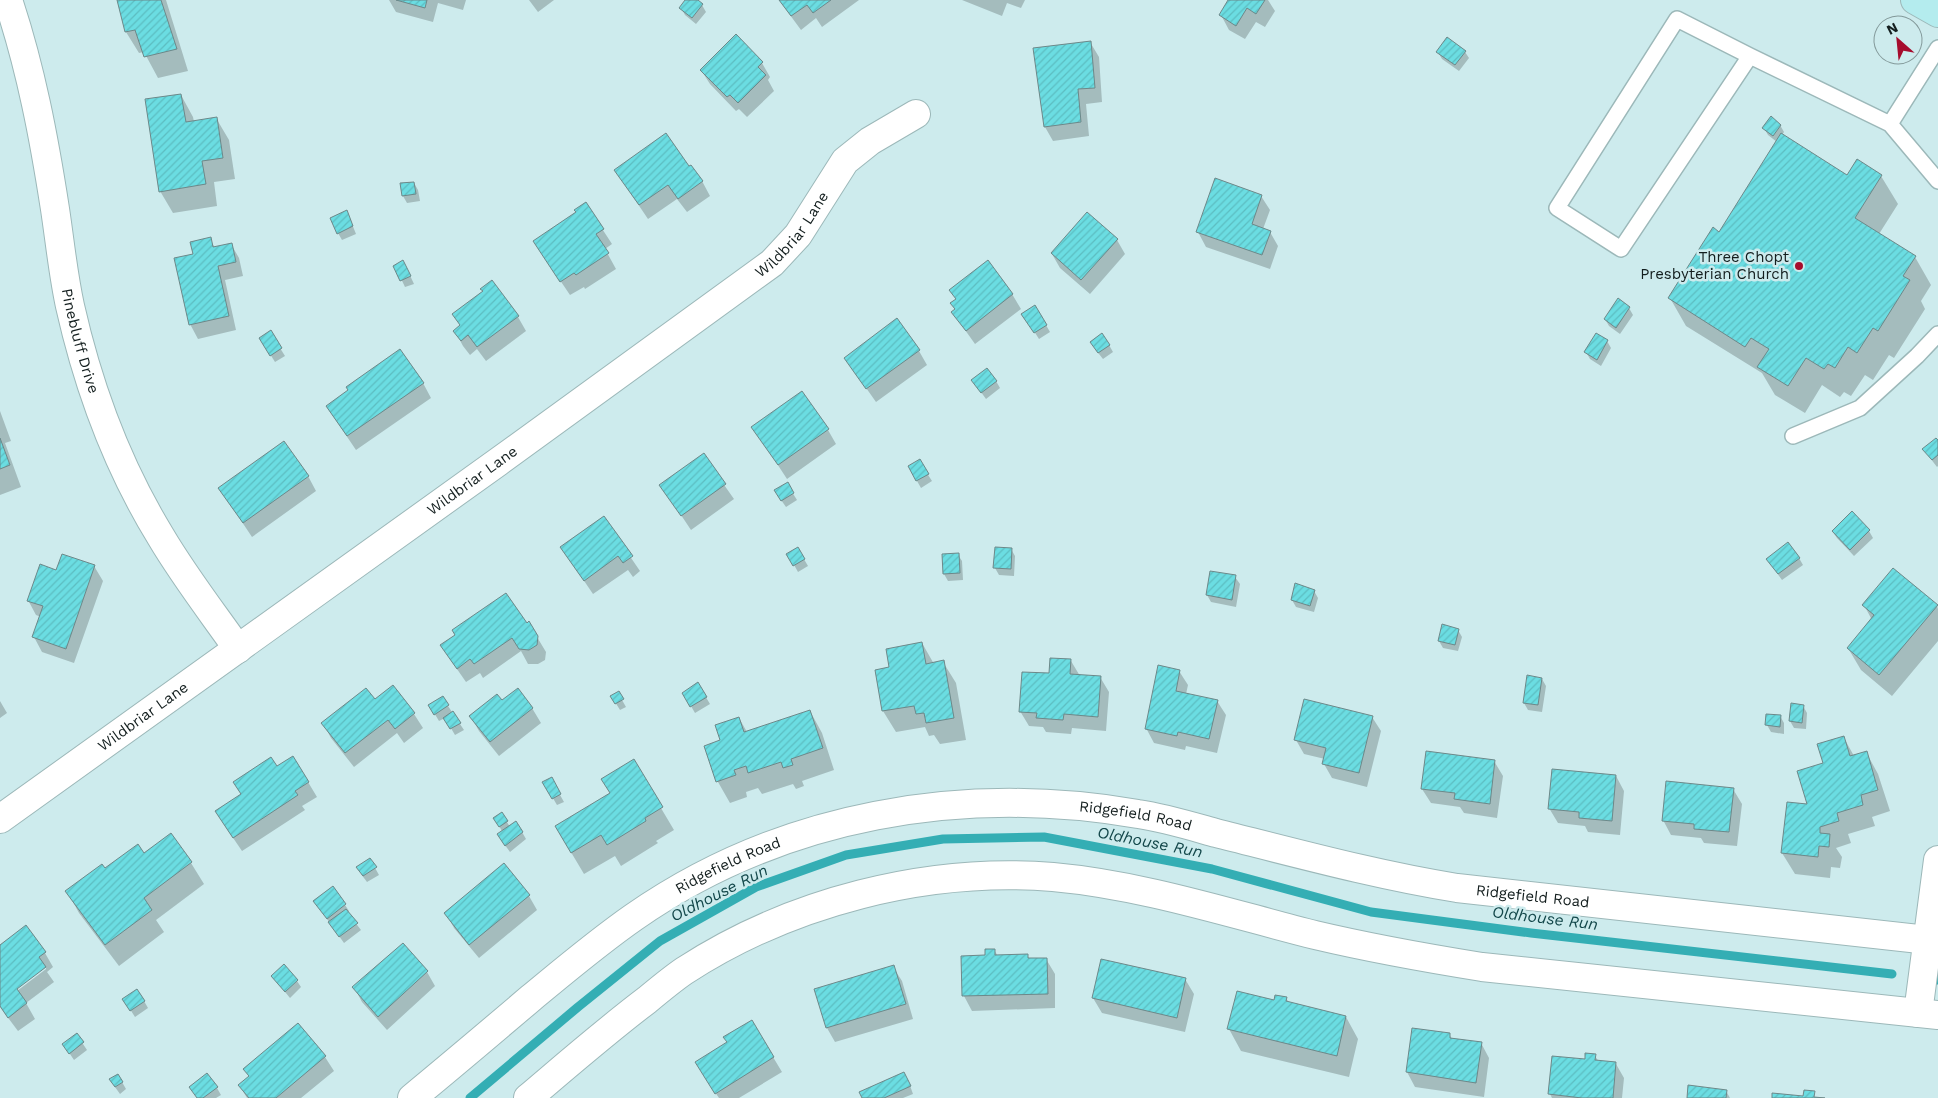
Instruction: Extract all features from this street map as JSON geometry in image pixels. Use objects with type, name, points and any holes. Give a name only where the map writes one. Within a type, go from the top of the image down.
[{"type":"main road","points":[[1915,0],[1938,13]]},
{"type":"street","name":"Pinebluff Drive","points":[[8,0],[21,39],[36,96],[70,306],[91,381],[112,438],[134,488],[161,538],[238,649]]},
{"type":"street","name":"Wildbriar Lane","points":[[0,819],[772,263],[798,235],[845,162],[870,141],[916,114]]},
{"type":"street","name":"Ridgefield Road","points":[[412,1098],[592,947],[636,915],[689,883],[743,856],[783,840],[848,821],[901,810],[961,803],[1056,803],[1140,814],[1410,881],[1457,888],[1932,940]]},
{"type":"street","points":[[528,1098],[618,1022],[683,972],[738,940],[808,911],[865,893],[927,880],[979,875],[1052,877],[1112,885],[1176,898],[1325,937],[1415,957],[1472,965],[1928,1014],[1938,860]]},
{"type":"lane","points":[[1750,56],[1621,249],[1557,208],[1677,19],[1890,124],[1938,181]]},
{"type":"lane","points":[[1890,124],[1938,48]]},
{"type":"lane","points":[[1792,436],[1860,408],[1917,356],[1938,334]]},
{"type":"building","points":[[117,0],[161,0],[177,49],[144,57],[135,30],[125,32]]},
{"type":"building","points":[[396,0],[427,0],[425,8]]},
{"type":"building","points":[[685,0],[698,0],[703,4],[692,18],[679,8]]},
{"type":"building","points":[[779,0],[831,0],[813,13],[807,5],[791,16]]},
{"type":"building","points":[[1228,0],[1265,0],[1256,14],[1247,8],[1236,26],[1219,15]]},
{"type":"building","points":[[736,34],[763,62],[758,67],[766,75],[738,103],[730,95],[727,97],[700,70]]},
{"type":"building","points":[[1447,37],[1466,51],[1455,65],[1436,52]]},
{"type":"building","points":[[1091,41],[1095,88],[1078,89],[1081,122],[1044,127],[1033,48]]},
{"type":"building","points":[[181,94],[186,122],[217,117],[223,158],[202,161],[206,184],[159,192],[145,99]]},
{"type":"building","points":[[1771,116],[1781,125],[1773,136],[1762,128]]},
{"type":"building","points":[[666,133],[689,166],[691,165],[703,181],[678,199],[668,185],[639,205],[614,170]]},
{"type":"building","name":"Three Chopt Presbyterian Church","points":[[1781,133],[1847,175],[1857,159],[1882,175],[1855,218],[1916,256],[1903,276],[1910,280],[1878,331],[1873,328],[1857,353],[1848,347],[1835,368],[1828,364],[1824,369],[1806,358],[1788,386],[1757,367],[1769,349],[1751,338],[1745,347],[1668,298],[1713,227],[1719,232]]},
{"type":"building","points":[[1215,178],[1262,195],[1252,224],[1271,231],[1262,255],[1196,232]]},
{"type":"building","points":[[414,182],[416,194],[402,196],[400,183]]},
{"type":"building","points":[[586,202],[604,229],[596,234],[609,253],[576,275],[574,273],[560,282],[533,241],[576,212],[574,210]]},
{"type":"building","points":[[347,210],[353,226],[337,234],[330,218]]},
{"type":"building","points":[[1087,212],[1118,239],[1081,280],[1051,253]]},
{"type":"building","points":[[211,237],[213,247],[232,243],[236,262],[218,266],[229,316],[189,325],[174,258],[193,254],[190,242]]},
{"type":"building","points":[[403,260],[411,276],[400,281],[393,266]]},
{"type":"building","points":[[988,260],[1013,294],[966,331],[951,312],[955,309],[950,303],[956,299],[949,290]]},
{"type":"building","points":[[492,280],[519,316],[477,347],[468,335],[461,341],[453,331],[460,325],[452,314],[483,291],[480,289]]},
{"type":"building","points":[[1618,298],[1630,307],[1616,328],[1604,319]]},
{"type":"building","points":[[1035,305],[1047,325],[1034,333],[1021,314]]},
{"type":"building","points":[[897,318],[920,350],[866,389],[844,358]]},
{"type":"building","points":[[271,330],[282,348],[270,356],[259,338]]},
{"type":"building","points":[[1102,333],[1110,345],[1098,353],[1090,342]]},
{"type":"building","points":[[1596,333],[1608,340],[1597,360],[1584,352]]},
{"type":"building","points":[[400,349],[424,383],[347,436],[326,406],[348,390],[346,387]]},
{"type":"building","points":[[987,368],[997,381],[981,393],[971,380]]},
{"type":"building","points":[[802,391],[829,429],[778,465],[751,427]]},
{"type":"building","points":[[0,438],[10,465],[0,469]]},
{"type":"building","points":[[1936,438],[1938,440],[1938,455],[1932,460],[1922,449]]},
{"type":"building","points":[[284,441],[309,476],[243,523],[218,488]]},
{"type":"building","points":[[704,453],[726,484],[681,516],[659,485]]},
{"type":"building","points":[[920,459],[929,474],[916,481],[908,466]]},
{"type":"building","points":[[788,482],[794,493],[781,501],[774,490]]},
{"type":"building","points":[[1852,511],[1870,530],[1850,550],[1832,531]]},
{"type":"building","points":[[604,516],[633,556],[623,563],[618,556],[584,581],[560,547]]},
{"type":"building","points":[[1788,542],[1800,558],[1778,574],[1766,559]]},
{"type":"building","points":[[798,547],[805,559],[793,566],[786,554]]},
{"type":"building","points":[[995,547],[1012,548],[1011,569],[993,568]]},
{"type":"building","points":[[959,553],[960,573],[943,574],[942,554]]},
{"type":"building","points":[[62,554],[95,565],[66,649],[32,637],[43,606],[27,601],[40,564],[56,570]]},
{"type":"building","points":[[1893,568],[1938,605],[1879,675],[1847,648],[1874,615],[1862,605]]},
{"type":"building","points":[[1210,571],[1236,575],[1232,600],[1206,595]]},
{"type":"building","points":[[1295,583],[1315,590],[1310,606],[1291,600]]},
{"type":"building","points":[[506,593],[527,623],[529,621],[538,636],[537,645],[529,650],[519,649],[512,638],[474,664],[470,659],[457,669],[440,645],[455,635],[452,630]]},
{"type":"building","points":[[1442,624],[1459,629],[1455,645],[1438,641]]},
{"type":"building","points":[[922,642],[926,664],[944,660],[954,718],[926,723],[924,713],[916,714],[914,706],[882,711],[875,670],[889,667],[886,649]]},
{"type":"building","points":[[1050,658],[1071,659],[1070,674],[1101,676],[1098,717],[1064,714],[1063,720],[1036,718],[1037,713],[1019,712],[1022,672],[1049,673]]},
{"type":"building","points":[[1158,665],[1180,670],[1176,691],[1218,700],[1209,739],[1178,732],[1177,736],[1145,729]]},
{"type":"building","points":[[1527,675],[1542,678],[1538,705],[1523,703]]},
{"type":"building","points":[[698,682],[707,697],[690,707],[682,693]]},
{"type":"building","points":[[393,685],[415,713],[395,729],[388,720],[345,753],[321,723],[366,688],[375,699]]},
{"type":"building","points":[[518,688],[533,708],[490,742],[469,716],[497,694],[502,700]]},
{"type":"building","points":[[619,691],[624,699],[615,704],[610,696]]},
{"type":"building","points":[[443,696],[449,705],[434,715],[428,705]]},
{"type":"building","points":[[1304,699],[1373,716],[1359,773],[1322,764],[1326,748],[1294,740]]},
{"type":"building","points":[[1791,703],[1804,705],[1802,723],[1789,721]]},
{"type":"building","points":[[810,710],[823,748],[791,759],[793,765],[783,768],[781,762],[748,773],[746,766],[734,770],[736,775],[716,782],[704,746],[720,740],[715,725],[739,717],[744,732]]},
{"type":"building","points":[[453,711],[461,723],[450,729],[443,718]]},
{"type":"building","points":[[1766,714],[1781,715],[1780,727],[1765,725]]},
{"type":"building","points":[[1844,736],[1850,756],[1867,751],[1878,790],[1861,795],[1863,805],[1837,813],[1839,821],[1820,827],[1820,833],[1830,834],[1829,847],[1819,846],[1818,857],[1781,853],[1787,802],[1807,804],[1797,771],[1823,763],[1817,744]]},
{"type":"building","points":[[1426,751],[1495,760],[1490,804],[1454,799],[1455,793],[1421,789]]},
{"type":"building","points":[[293,756],[309,782],[295,791],[298,795],[233,838],[215,811],[241,794],[233,782],[271,757],[277,766]]},
{"type":"building","points":[[634,759],[663,807],[645,818],[646,821],[607,845],[601,835],[571,853],[555,826],[610,793],[601,779]]},
{"type":"building","points":[[1552,769],[1616,775],[1612,821],[1579,818],[1579,812],[1548,809]]},
{"type":"building","points":[[552,777],[561,794],[552,799],[542,782]]},
{"type":"building","points":[[1666,781],[1734,788],[1729,832],[1694,829],[1694,824],[1662,821]]},
{"type":"building","points":[[502,812],[508,821],[499,827],[493,818]]},
{"type":"building","points":[[516,821],[523,832],[505,846],[497,834]]},
{"type":"building","points":[[171,833],[192,862],[144,898],[152,910],[105,945],[65,891],[102,864],[105,868],[138,844],[144,853]]},
{"type":"building","points":[[370,858],[377,867],[363,876],[356,867]]},
{"type":"building","points":[[504,863],[530,895],[469,945],[444,913]]},
{"type":"building","points":[[333,886],[346,904],[327,919],[313,901]]},
{"type":"building","points":[[346,909],[358,923],[339,937],[328,922]]},
{"type":"building","points":[[26,925],[46,952],[39,957],[46,967],[17,989],[27,1003],[8,1018],[0,1006],[0,945]]},
{"type":"building","points":[[403,943],[428,971],[378,1017],[352,987]]},
{"type":"building","points":[[985,949],[995,949],[995,955],[1028,954],[1028,958],[1047,958],[1048,994],[962,996],[961,956],[985,955]]},
{"type":"building","points":[[1101,959],[1186,978],[1177,1018],[1092,998]]},
{"type":"building","points":[[284,964],[298,980],[285,992],[271,976]]},
{"type":"building","points":[[894,965],[906,1004],[826,1028],[814,989]]},
{"type":"building","points":[[137,989],[145,1001],[130,1011],[122,999]]},
{"type":"building","points":[[1237,991],[1274,1000],[1275,995],[1287,997],[1286,1001],[1346,1016],[1337,1056],[1227,1029]]},
{"type":"building","points":[[752,1020],[774,1057],[715,1094],[695,1062],[727,1042],[723,1037]]},
{"type":"building","points":[[298,1023],[326,1056],[276,1098],[249,1098],[238,1085],[249,1076],[243,1069]]},
{"type":"building","points":[[1412,1028],[1450,1033],[1450,1038],[1482,1042],[1476,1083],[1406,1072]]},
{"type":"building","points":[[77,1033],[84,1042],[69,1054],[62,1044]]},
{"type":"building","points":[[1585,1053],[1596,1054],[1595,1060],[1616,1062],[1613,1098],[1582,1098],[1548,1094],[1552,1056],[1585,1059]]},
{"type":"building","points":[[904,1072],[911,1086],[884,1098],[862,1098],[859,1092]]},
{"type":"building","points":[[207,1073],[218,1087],[203,1098],[197,1098],[189,1087]]},
{"type":"building","points":[[118,1074],[123,1082],[115,1087],[109,1079]]},
{"type":"building","points":[[1688,1085],[1727,1090],[1726,1098],[1687,1098]]},
{"type":"building","points":[[1804,1090],[1815,1091],[1814,1097],[1825,1098],[1772,1098],[1772,1093],[1803,1096]]},
{"type":"waterway","name":"Oldhouse Run","points":[[470,1098],[660,941],[756,887],[846,855],[943,839],[1044,837],[1212,869],[1371,912],[1531,933],[1892,974]]},
{"type":"place","name":"Three Chopt Presbyterian Church","points":[[1799,266]]}]
